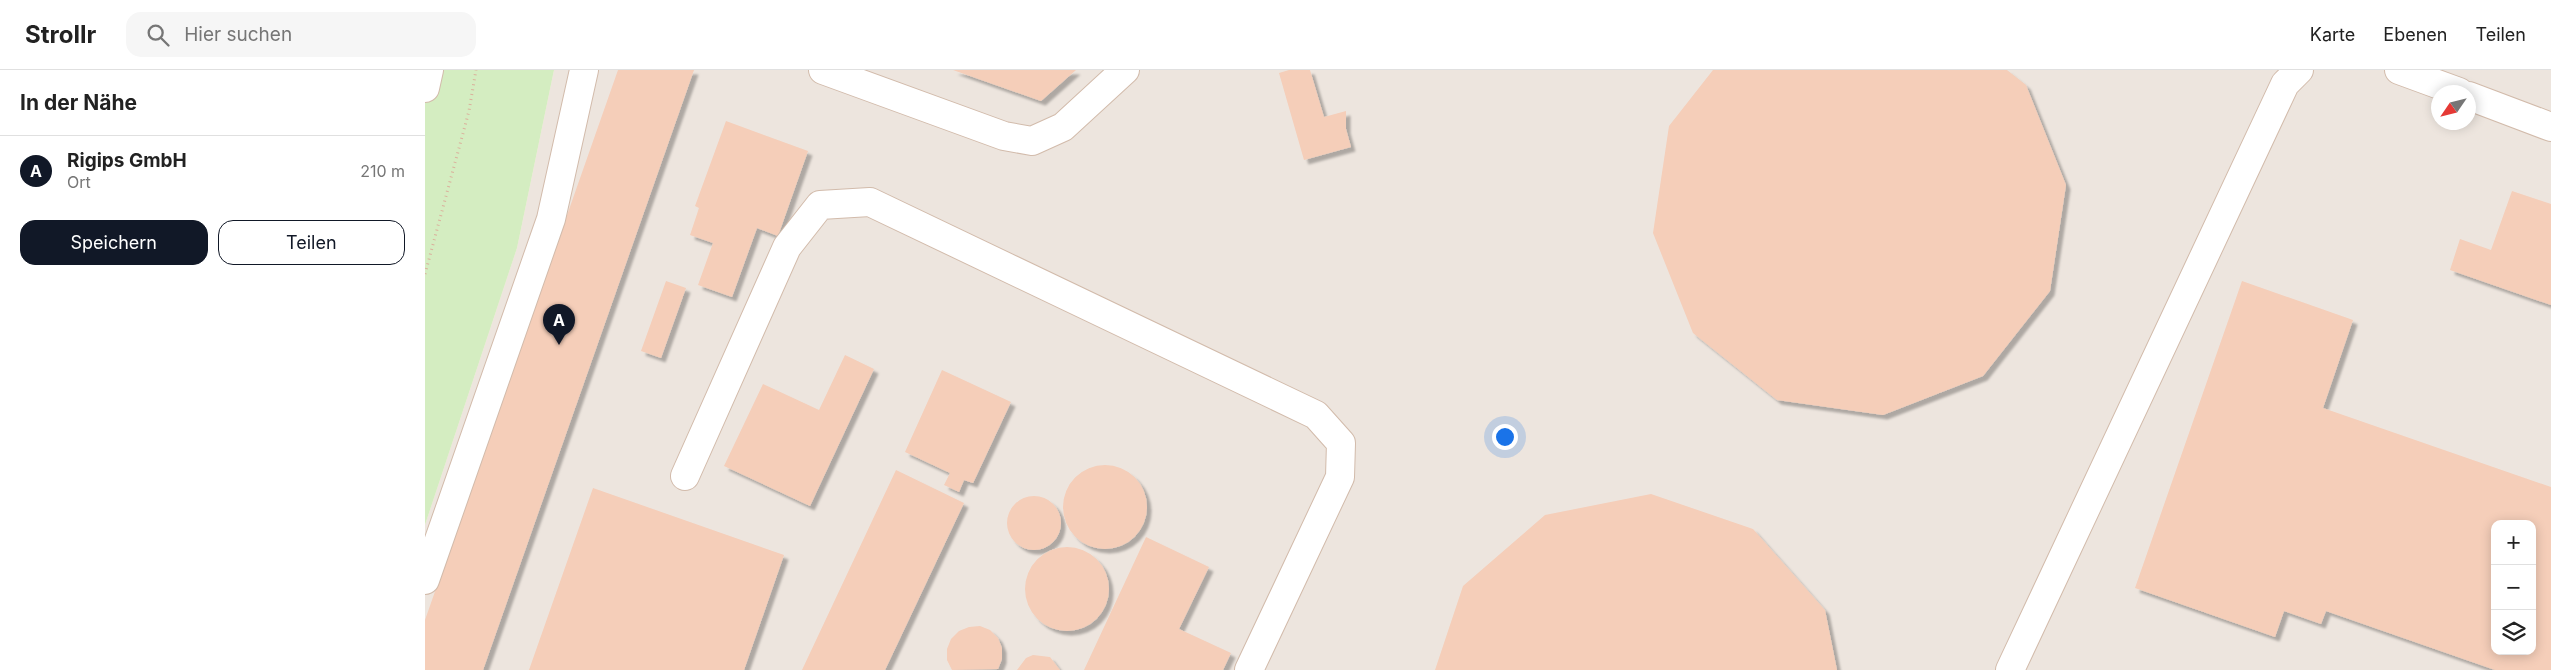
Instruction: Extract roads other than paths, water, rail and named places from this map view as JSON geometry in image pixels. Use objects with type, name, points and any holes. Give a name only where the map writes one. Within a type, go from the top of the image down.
[{"type":"street","points":[[425,88],[429,70]]},
{"type":"street","points":[[425,580],[551,219],[584,70]]},
{"type":"street","points":[[823,70],[1004,136],[1032,141],[1063,127],[1125,70]]},
{"type":"street","points":[[2010,670],[2285,84],[2299,70]]},
{"type":"street","points":[[2399,70],[2440,85]]},
{"type":"street","points":[[2476,99],[2551,127]]},
{"type":"street","points":[[685,476],[787,247],[820,205],[870,202],[1315,415],[1341,443],[1340,477],[1249,670]]},
{"type":"place","name":"Rigips GmbH","points":[[559,345]]}]
